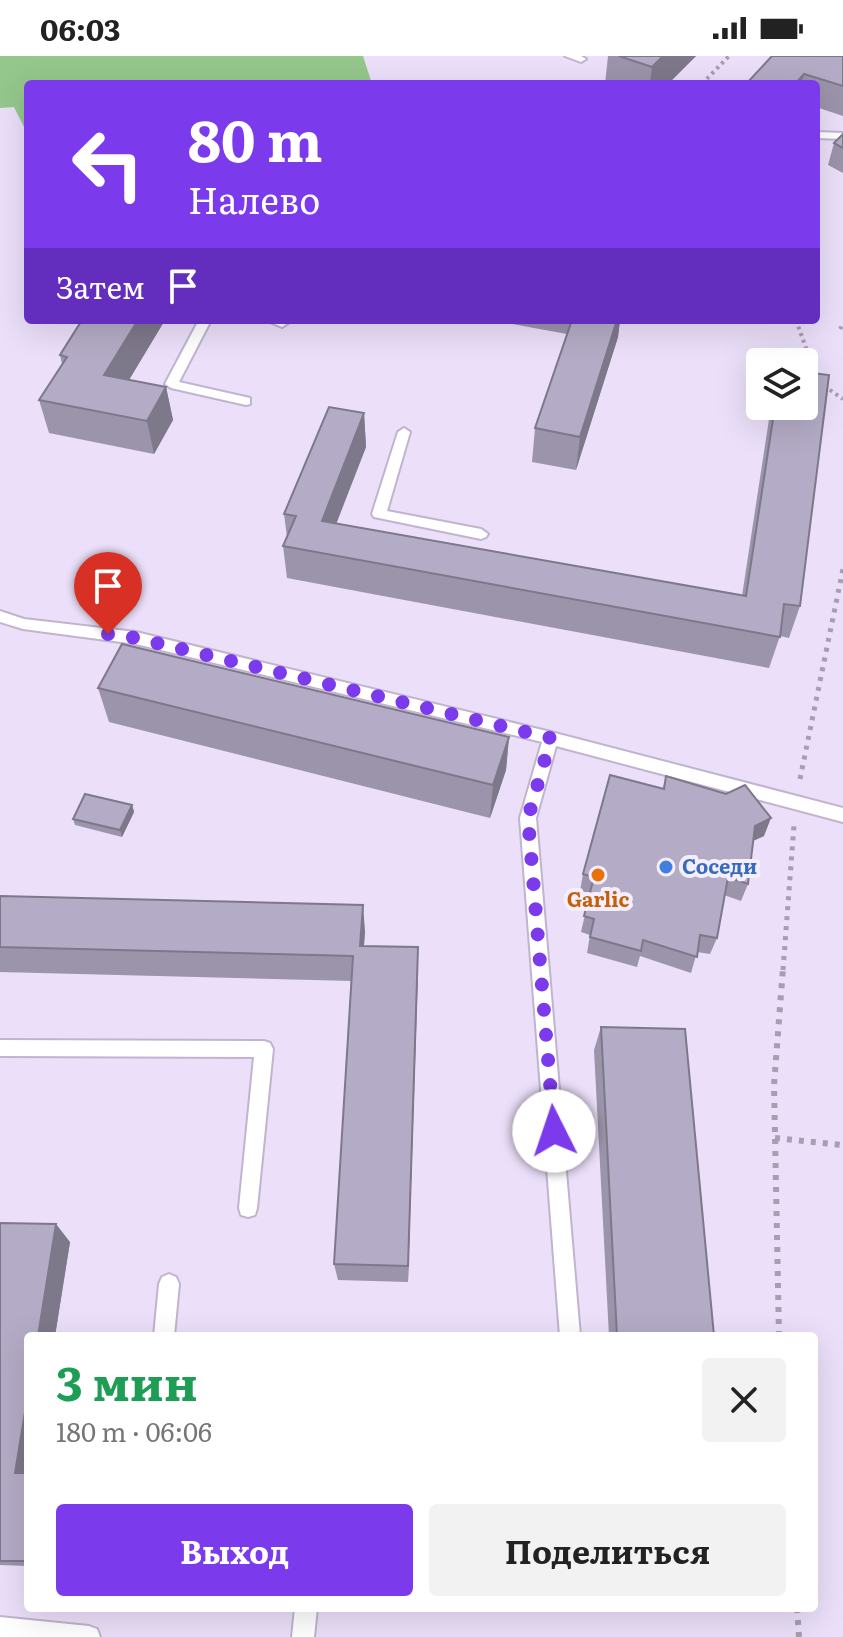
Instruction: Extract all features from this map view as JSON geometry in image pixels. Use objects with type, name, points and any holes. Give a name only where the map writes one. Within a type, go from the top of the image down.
[{"type":"lane","points":[[820,135],[843,136]]},
{"type":"lane","points":[[203,324],[171,384],[246,401]]},
{"type":"lane","points":[[404,432],[379,514],[481,534]]},
{"type":"lane","points":[[0,616],[23,624],[136,638],[551,738],[843,815]]},
{"type":"lane","points":[[551,738],[528,818],[570,1332]]},
{"type":"lane","points":[[0,1048],[264,1049],[248,1208]]},
{"type":"lane","points":[[164,1332],[169,1284]]},
{"type":"lane","points":[[303,1637],[306,1612]]},
{"type":"lane","points":[[0,1628],[89,1637]]},
{"type":"path","points":[[706,80],[729,56]]},
{"type":"path","points":[[797,324],[817,381],[843,399]]},
{"type":"path","points":[[779,1332],[774,1085],[795,802],[843,569]]},
{"type":"path","points":[[775,1138],[843,1145]]},
{"type":"path","points":[[797,1612],[799,1637]]},
{"type":"green space","points":[[0,56],[363,56],[371,80],[24,80],[24,127],[14,107],[0,108]]},
{"type":"building","points":[[619,56],[663,56],[652,67]]},
{"type":"building","points":[[772,56],[843,56],[843,86],[804,74],[799,80],[750,80]]},
{"type":"building","points":[[843,134],[843,148],[834,143]]},
{"type":"building","points":[[79,324],[136,324],[104,375],[166,387],[147,421],[39,400],[67,357],[60,355]]},
{"type":"building","points":[[571,324],[616,324],[580,437],[535,428]]},
{"type":"building","points":[[818,374],[829,375],[800,606],[784,604],[780,637],[283,546],[296,516],[284,514],[329,407],[364,413],[322,521],[746,596],[773,420],[818,420]]},
{"type":"building","points":[[122,644],[509,737],[493,785],[98,688]]},
{"type":"building","name":"Соседи","points":[[610,775],[664,789],[666,776],[726,794],[745,785],[771,818],[755,826],[748,884],[728,877],[717,938],[700,935],[697,957],[643,940],[641,951],[590,937],[594,919],[584,916],[594,877],[583,874]]},
{"type":"building","points":[[85,794],[132,805],[120,830],[73,819]]},
{"type":"building","points":[[0,896],[363,905],[360,946],[418,947],[408,1266],[334,1264],[353,956],[0,947]]},
{"type":"building","points":[[601,1027],[685,1029],[714,1332],[617,1332]]},
{"type":"building","points":[[0,1223],[56,1224],[39,1332],[24,1332],[24,1418],[15,1473],[24,1473],[24,1561],[0,1561]]},
{"type":"place","name":"Соседи","points":[[666,867]]},
{"type":"place","name":"Garlic","points":[[598,875]]},
{"type":"route","points":[[108,634],[136,638],[551,738],[528,818],[554,1131]]}]
